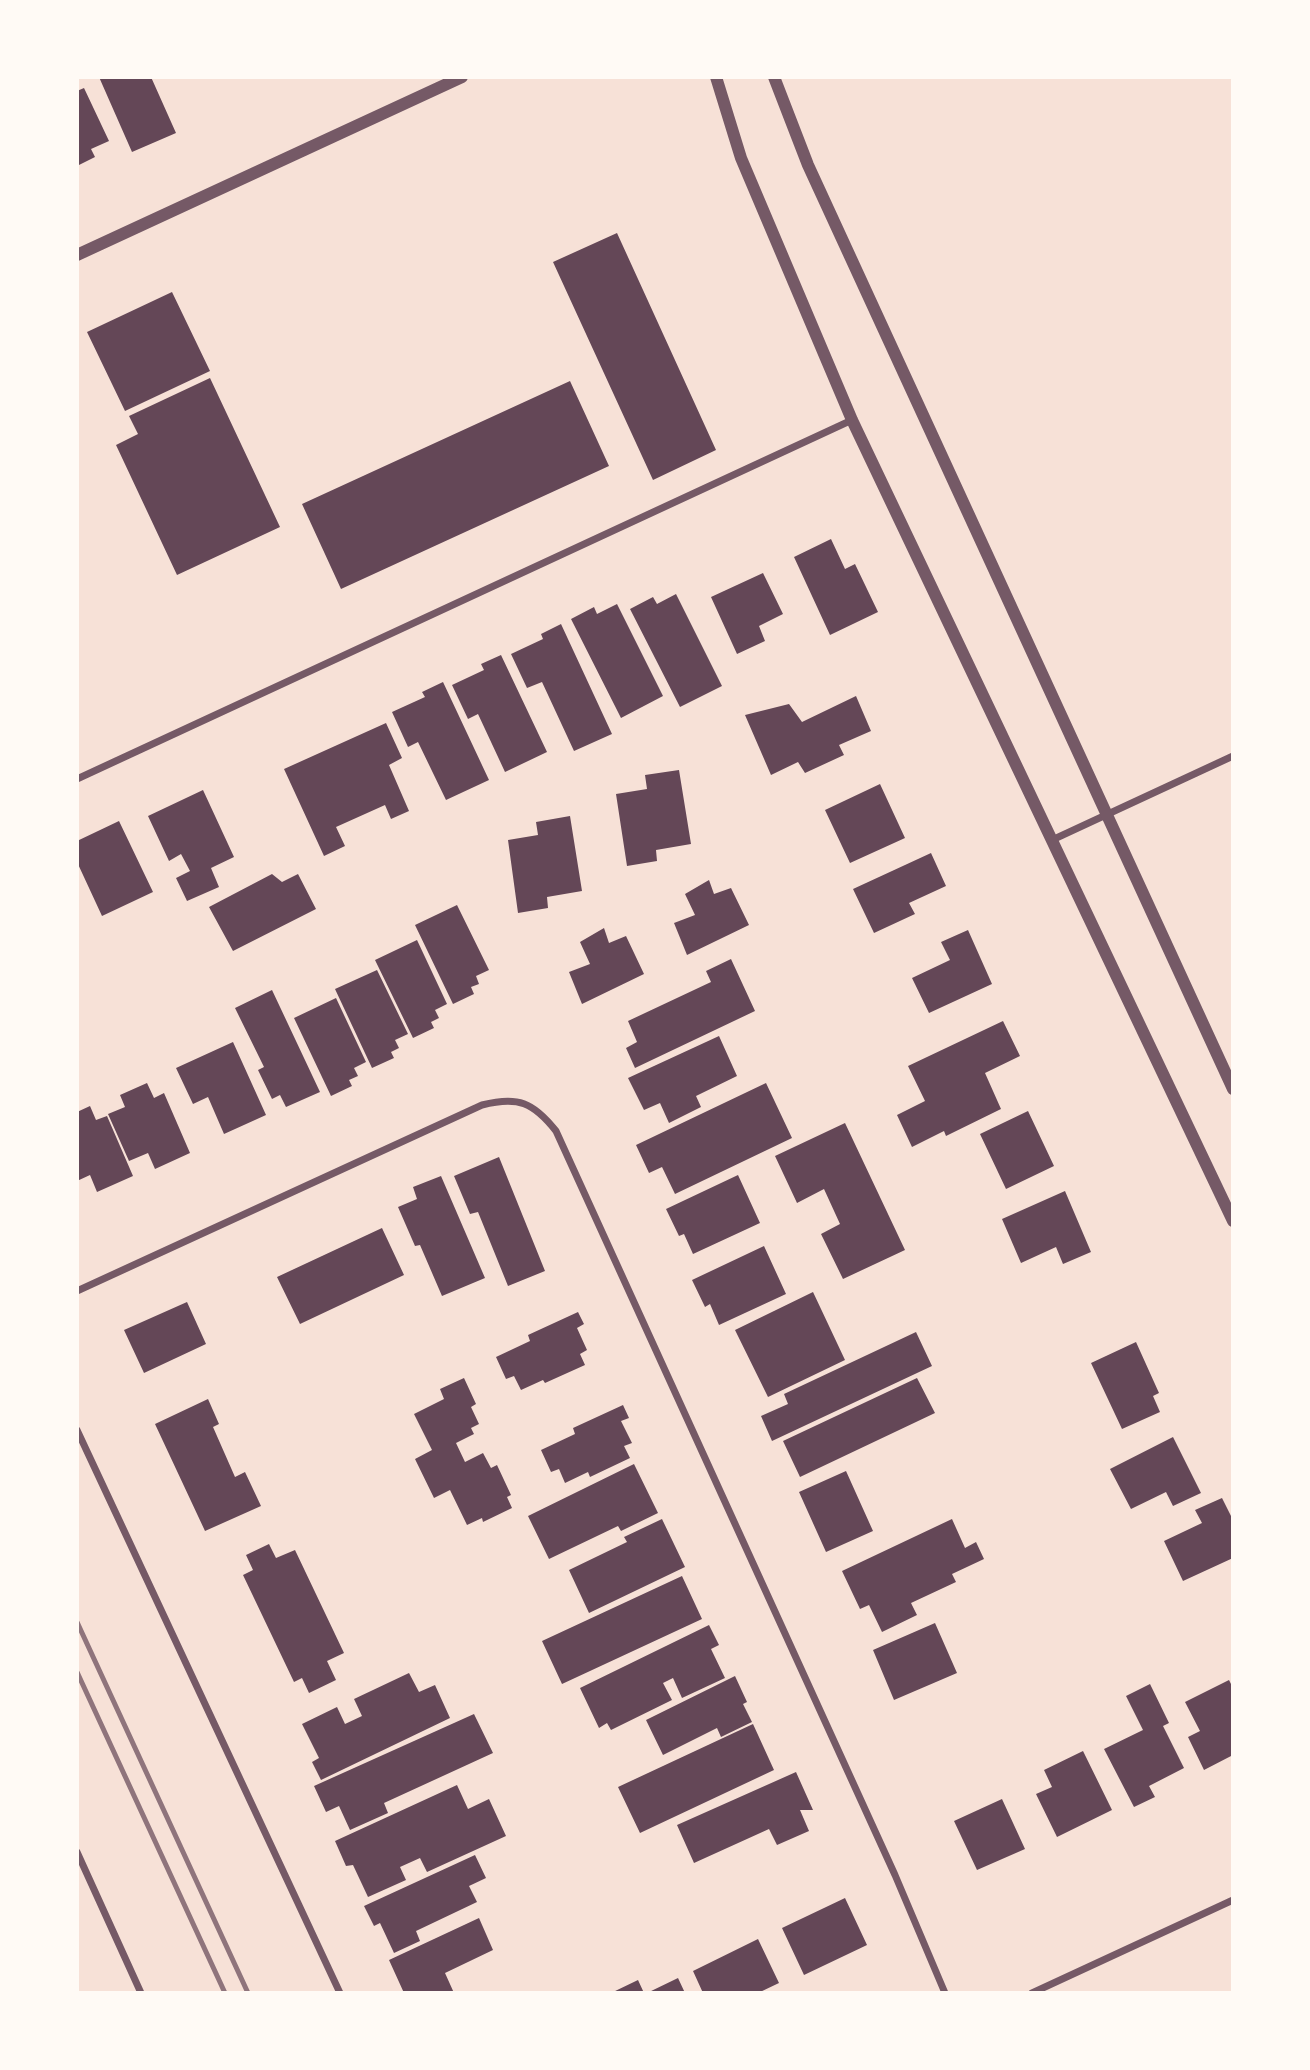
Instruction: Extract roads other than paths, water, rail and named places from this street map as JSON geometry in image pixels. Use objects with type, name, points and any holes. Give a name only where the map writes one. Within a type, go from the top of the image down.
[{"type":"street","points":[[77,255],[462,77]]},
{"type":"street","points":[[716,77],[741,158],[852,421],[1233,1221]]},
{"type":"street","points":[[774,77],[808,165],[1233,1089]]},
{"type":"street","points":[[77,779],[852,421]]},
{"type":"street","points":[[1052,840],[1233,756]]},
{"type":"street","points":[[77,1291],[482,1105],[503,1100],[524,1102],[541,1113],[556,1131],[895,1875],[945,1993]]},
{"type":"street","points":[[77,1430],[340,1993]]},
{"type":"street","points":[[77,1852],[141,1993]]},
{"type":"street","points":[[1032,1993],[1233,1900]]},
{"type":"railway","points":[[77,1622],[248,1993]]},
{"type":"railway","points":[[77,1672],[225,1993]]}]
